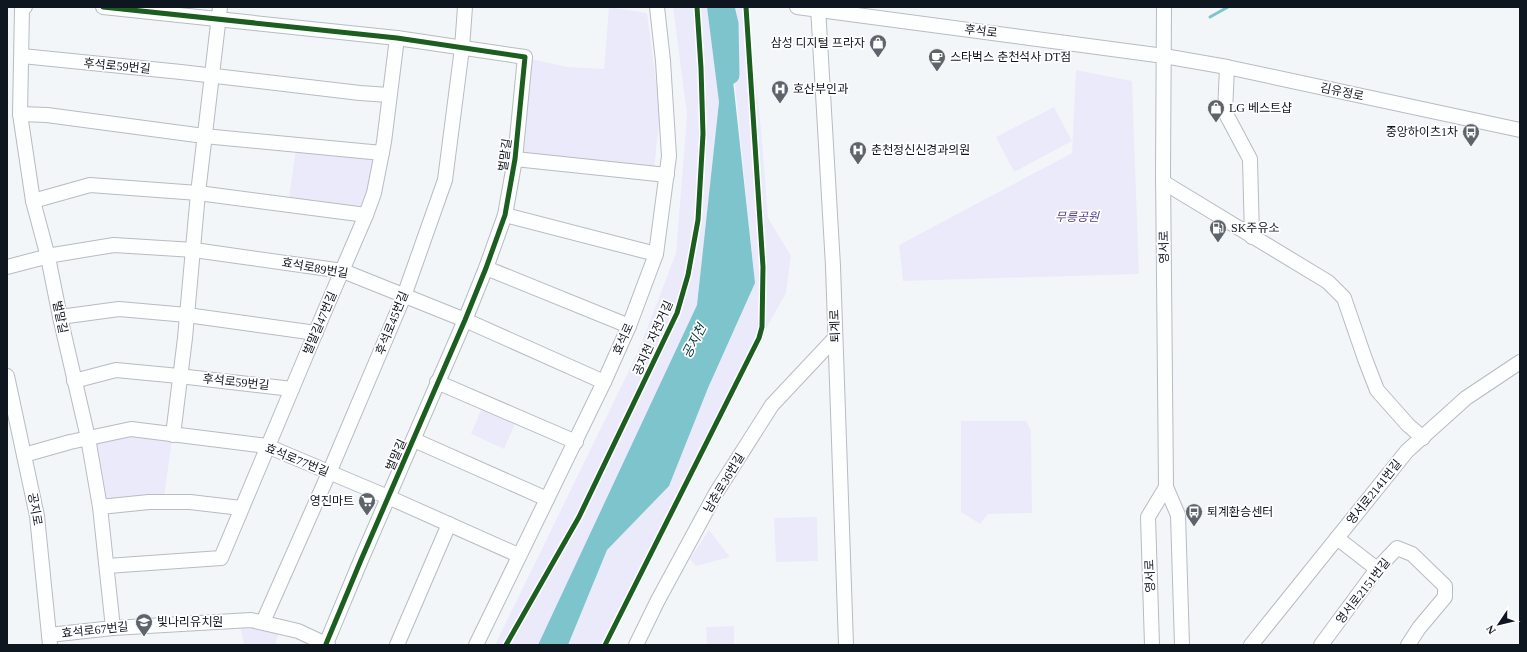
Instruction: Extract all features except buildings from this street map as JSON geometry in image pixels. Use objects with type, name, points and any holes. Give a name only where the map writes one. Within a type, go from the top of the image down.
[{"type":"street","name":"벌말길","points":[[25,7],[22,9],[20,114],[33,201],[48,257],[74,381],[88,438],[100,507],[114,628]]},
{"type":"street","name":"벌말길","points":[[103,7],[220,13],[525,57],[515,159],[505,215],[486,268],[414,440],[388,497],[327,645]]},
{"type":"street","name":"후석로45번길","points":[[263,622],[329,473],[404,296],[445,180],[462,48],[465,7]]},
{"type":"street","name":"효석로","points":[[476,645],[518,555],[576,442],[604,382],[629,326],[656,254],[670,156],[663,61],[657,7]]},
{"type":"street","name":"후석로","points":[[797,7],[818,8],[1164,56]]},
{"type":"street","name":"영서로","points":[[1164,7],[1163,182],[1166,487],[1178,516],[1182,645]]},
{"type":"street","name":"퇴계로","points":[[818,8],[833,266],[846,645]]},
{"type":"street","points":[[173,434],[179,376],[185,338],[204,136],[220,13]]},
{"type":"street","name":"벌말길47번길","points":[[107,566],[221,558],[336,283],[343,271],[374,193],[382,153],[397,38]]},
{"type":"street","name":"후석로59번길","points":[[22,56],[213,75],[360,93],[389,95]]},
{"type":"street","name":"김유정로","points":[[1164,56],[1227,67],[1520,130]]},
{"type":"street","points":[[1227,67],[1225,112],[1250,158],[1252,237]]},
{"type":"street","points":[[20,114],[47,115],[204,136],[382,153]]},
{"type":"street","name":"벌말길","points":[[515,159],[667,175]]},
{"type":"street","points":[[1163,182],[1328,282],[1344,298],[1377,390],[1408,425],[1423,438]]},
{"type":"street","points":[[33,201],[90,185],[198,193],[366,215]]},
{"type":"street","points":[[505,215],[656,254]]},
{"type":"street","name":"효석로89번길","points":[[7,267],[48,257],[114,245],[194,250],[343,271],[464,320],[604,382]]},
{"type":"street","points":[[486,268],[629,326]]},
{"type":"street","points":[[60,317],[119,309],[187,314],[316,333]]},
{"type":"street","name":"남춘로36번길","points":[[636,645],[658,600],[716,493],[772,405],[835,338]]},
{"type":"street","name":"영서로2141번길","points":[[1251,645],[1407,451],[1466,398],[1520,362]]},
{"type":"street","name":"후석로59번길","points":[[74,381],[116,370],[292,389]]},
{"type":"street","name":"공지로","points":[[7,376],[10,399],[37,516],[49,640]]},
{"type":"street","points":[[437,382],[576,442]]},
{"type":"street","name":"효석로77번길","points":[[24,455],[88,438],[131,429],[267,446],[388,497],[518,555]]},
{"type":"street","name":"벌말길","points":[[414,440],[547,499]]},
{"type":"street","name":"영서로","points":[[1152,645],[1148,517],[1166,487]]},
{"type":"street","points":[[100,507],[149,502],[190,502],[241,508]]},
{"type":"street","points":[[397,645],[449,524]]},
{"type":"street","points":[[1337,538],[1377,569]]},
{"type":"street","name":"영서로2151번길","points":[[1322,645],[1377,569],[1397,548],[1412,554],[1445,586],[1445,597],[1419,628],[1408,645]]},
{"type":"street","name":"효석로67번길","points":[[49,640],[114,628],[251,620],[298,631],[327,645]]},
{"type":"green space","points":[[609,7],[647,13],[660,111],[654,172],[523,153],[531,59],[567,67],[604,69]]},
{"type":"green space","points":[[673,7],[707,7],[719,102],[697,305],[538,645],[495,645],[638,352],[676,253],[687,115]]},
{"type":"green space","points":[[727,7],[747,7],[761,129],[768,218],[791,256],[786,293],[713,424],[602,645],[568,645],[607,550],[669,486],[708,388],[755,283]]},
{"type":"green space","name":"무릉공원","points":[[1076,70],[1132,81],[1139,274],[903,281],[899,245],[1072,153]]},
{"type":"green space","points":[[1054,107],[1072,141],[1014,172],[996,137]]},
{"type":"green space","points":[[296,148],[375,157],[364,210],[289,198]]},
{"type":"green space","points":[[481,410],[515,424],[504,449],[471,434]]},
{"type":"green space","points":[[961,421],[1026,421],[1031,430],[1032,513],[988,514],[980,524],[961,512]]},
{"type":"green space","points":[[139,431],[172,439],[164,498],[135,497],[106,499],[93,438]]},
{"type":"green space","points":[[817,517],[818,561],[776,562],[774,518]]},
{"type":"green space","points":[[709,530],[730,557],[696,566],[690,559]]},
{"type":"green space","points":[[239,621],[282,624],[275,645],[244,645]]},
{"type":"green space","points":[[734,626],[734,645],[707,645],[706,627]]},
{"type":"water","points":[[707,7],[725,7],[755,283],[708,388],[669,486],[607,550],[568,645],[538,645],[697,305],[719,102]]},
{"type":"waterway","name":"공지천","points":[[725,7],[729,24],[730,75]]},
{"type":"waterway","points":[[1210,17],[1228,7]]},
{"type":"cycle path","points":[[103,7],[397,38],[525,57],[515,159],[505,215],[465,320],[326,644]]},
{"type":"cycle path","name":"공지천 자전거길","points":[[506,645],[579,517],[677,313],[688,275],[698,220],[703,134],[697,7]]},
{"type":"cycle path","points":[[605,645],[759,338],[762,327],[763,267],[746,7]]},
{"type":"place","name":"삼성 디지털 프라자","points":[[878,58]]},
{"type":"place","name":"스타벅스 춘천석사 DT점","points":[[937,72]]},
{"type":"place","name":"호산부인과","points":[[780,104]]},
{"type":"place","name":"LG 베스트샵","points":[[1216,123]]},
{"type":"place","name":"중앙하이츠1차","points":[[1471,147]]},
{"type":"place","name":"춘천정신신경과의원","points":[[858,165]]},
{"type":"place","name":"SK주유소","points":[[1218,243]]},
{"type":"place","name":"영진마트","points":[[367,516]]},
{"type":"place","name":"퇴계환승센터","points":[[1194,527]]},
{"type":"place","name":"빛나리유치원","points":[[144,637]]}]
